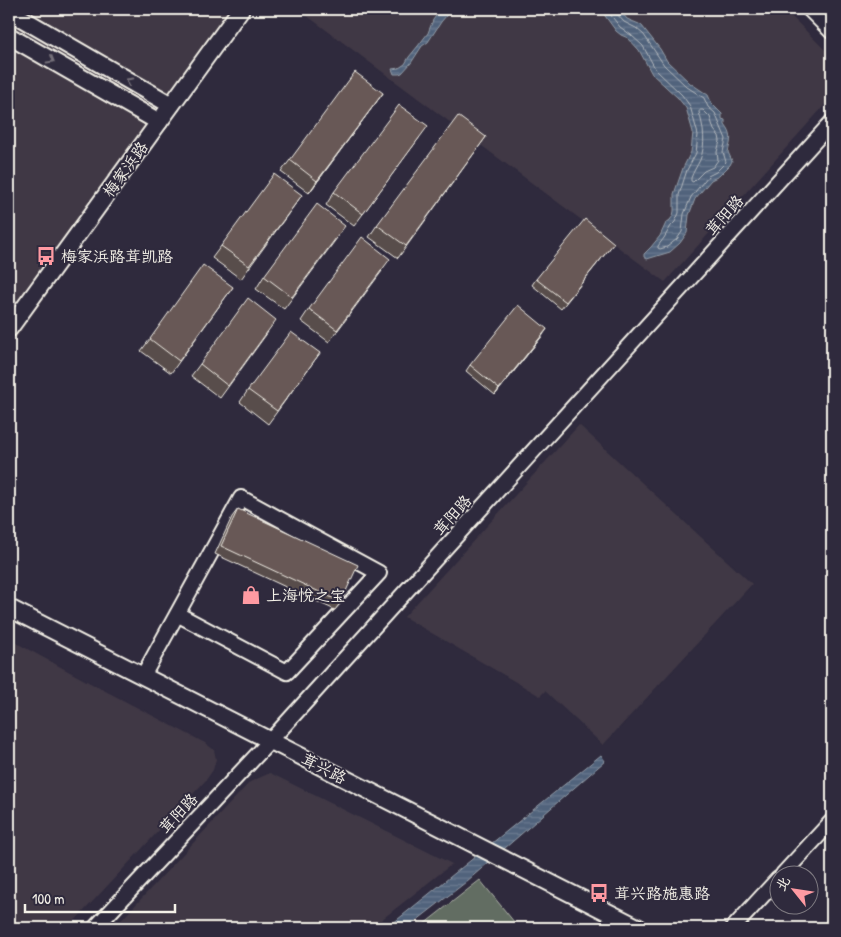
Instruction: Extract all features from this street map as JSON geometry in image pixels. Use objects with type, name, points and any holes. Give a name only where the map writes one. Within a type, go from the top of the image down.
[{"type":"main road","name":"梅家浜路","points":[[9,329],[241,9]]},
{"type":"main road","points":[[9,11],[171,106]]},
{"type":"main road","points":[[9,36],[159,122]]},
{"type":"main road","name":"茸兴路","points":[[9,608],[639,928]]},
{"type":"street","points":[[809,9],[832,32]]},
{"type":"street","name":"茸阳路","points":[[94,928],[270,741],[832,122]]},
{"type":"street","points":[[143,676],[240,498],[379,573],[287,672],[177,614]]},
{"type":"street","points":[[792,864],[832,821]]},
{"type":"street","points":[[733,928],[768,890]]},
{"type":"shaded area","points":[[9,9],[249,9],[9,348]]},
{"type":"shaded area","points":[[298,9],[784,9],[832,57],[832,97],[665,282]]},
{"type":"shaded area","points":[[579,425],[752,584],[603,745],[545,691],[540,696],[404,617]]},
{"type":"shaded area","points":[[9,639],[205,743],[214,750],[216,759],[213,770],[206,780],[68,928],[17,928],[9,924]]},
{"type":"shaded area","points":[[270,773],[452,864],[371,928],[114,928],[250,782]]},
{"type":"green space","points":[[480,880],[519,928],[419,928]]},
{"type":"water","points":[[441,9],[452,9],[428,42],[422,46],[411,63],[402,73],[394,74],[392,69],[399,68],[405,64],[428,33],[433,20]]},
{"type":"water","points":[[600,9],[619,9],[627,19],[642,26],[667,61],[690,83],[708,95],[712,104],[722,114],[722,119],[725,120],[725,125],[730,135],[728,152],[732,161],[719,176],[711,180],[695,199],[689,215],[687,233],[670,252],[647,259],[644,257],[644,254],[660,236],[666,223],[673,216],[674,194],[691,152],[693,132],[686,108],[652,74],[639,50],[628,38],[616,31]]},
{"type":"water","points":[[601,755],[605,761],[466,882],[407,928],[387,928]]},
{"type":"building","points":[[355,72],[383,93],[317,181],[290,160]]},
{"type":"building","points":[[399,105],[428,126],[363,214],[334,192]]},
{"type":"building","points":[[458,116],[486,137],[406,246],[377,225]]},
{"type":"building","points":[[274,174],[302,195],[249,266],[221,246]]},
{"type":"building","points":[[317,204],[345,226],[292,297],[264,276]]},
{"type":"building","points":[[585,219],[614,243],[566,302],[536,279]]},
{"type":"building","points":[[362,237],[390,259],[337,330],[309,309]]},
{"type":"building","points":[[203,265],[233,287],[179,361],[150,339]]},
{"type":"building","points":[[248,298],[276,320],[228,386],[200,364]]},
{"type":"building","points":[[518,305],[547,329],[499,389],[470,365]]},
{"type":"building","points":[[291,332],[320,353],[277,411],[248,390]]},
{"type":"building","points":[[238,509],[358,565],[341,602],[221,546]]},
{"type":"place","name":"梅家浜路茸凯路","points":[[46,256]]},
{"type":"place","name":"上海悦之宝","points":[[251,595]]},
{"type":"place","name":"茸兴路施惠路","points":[[599,893]]}]
